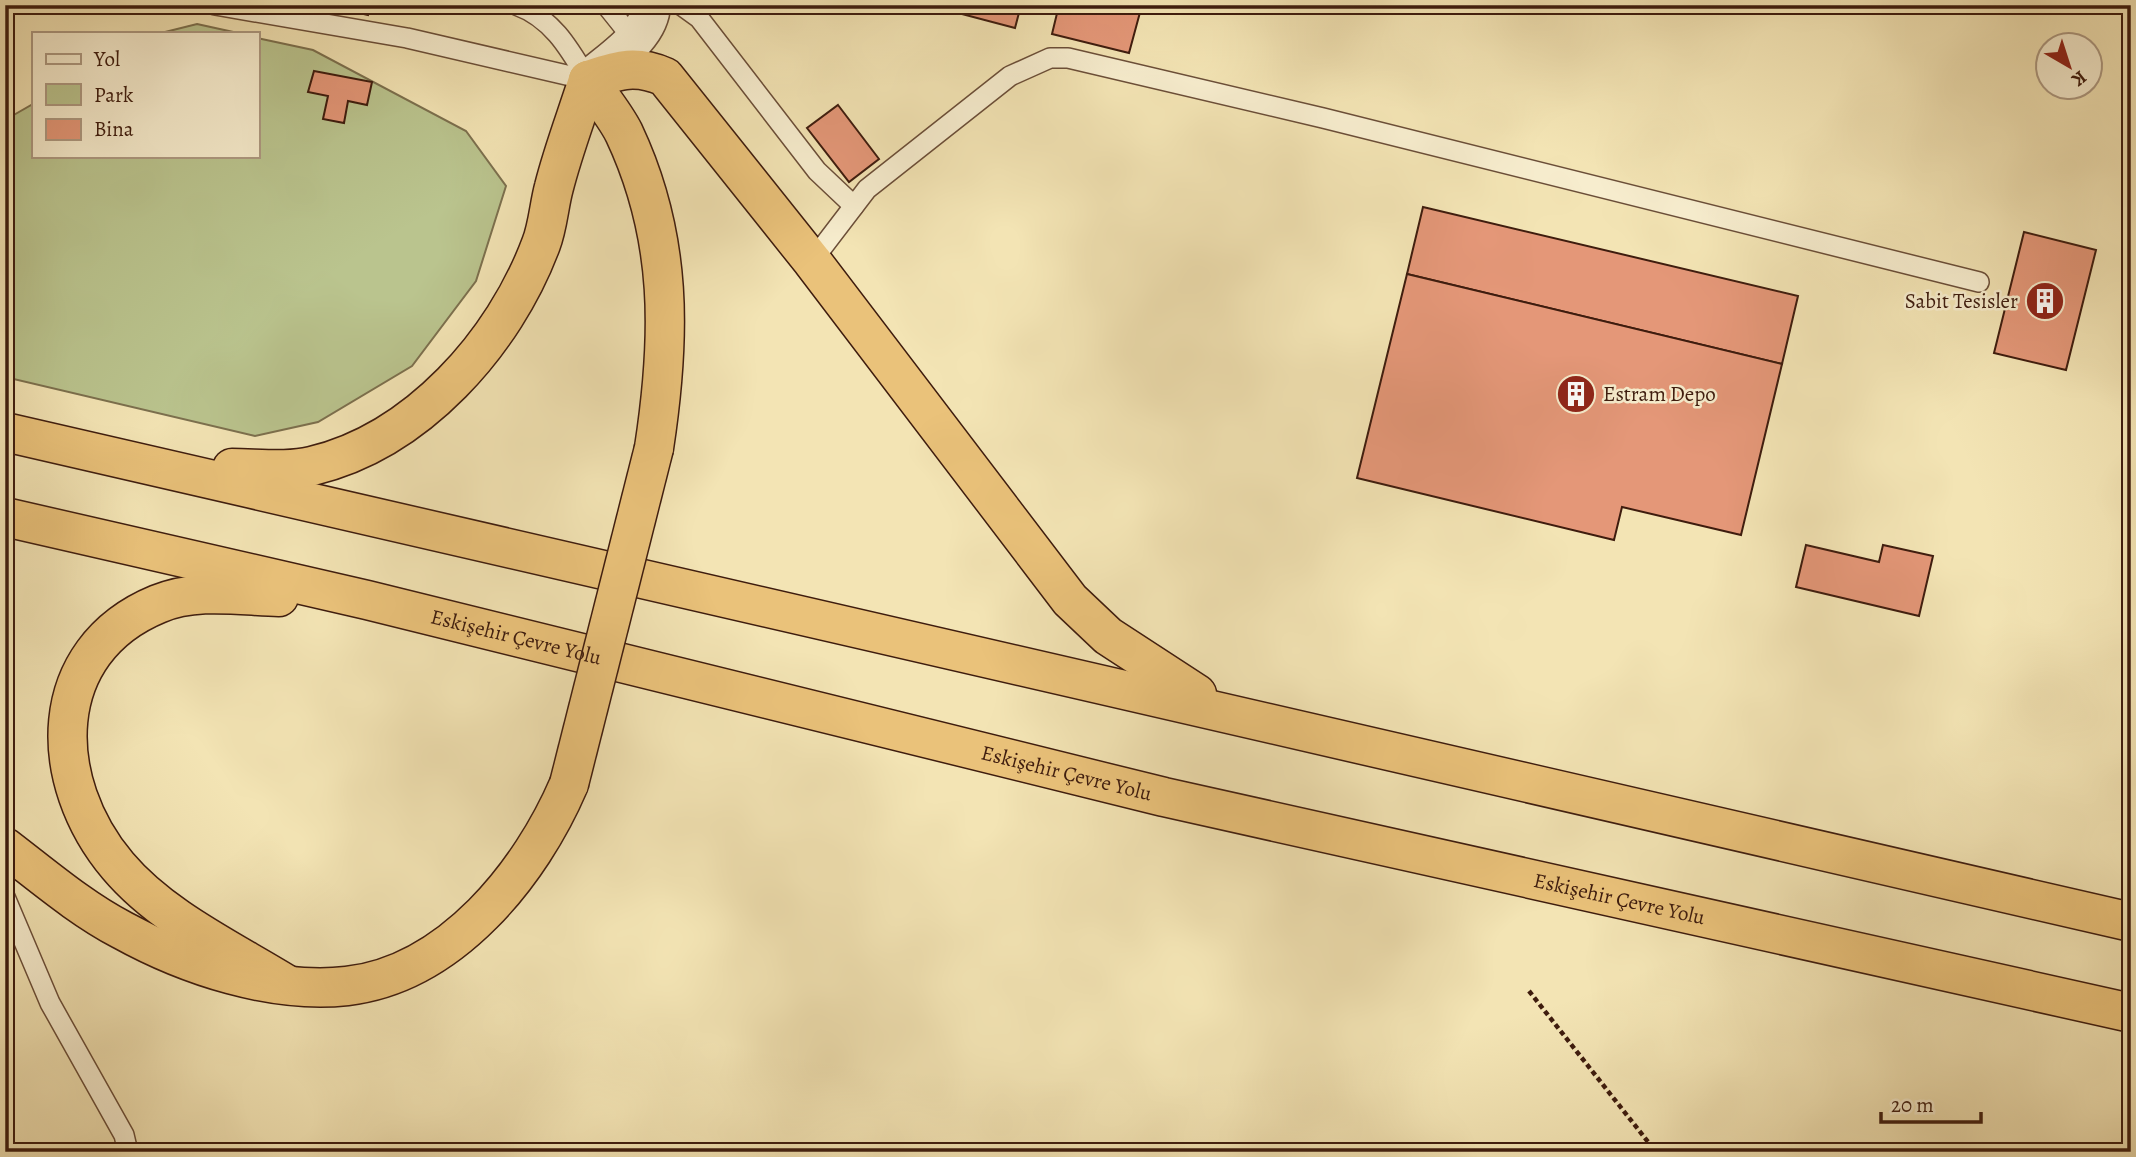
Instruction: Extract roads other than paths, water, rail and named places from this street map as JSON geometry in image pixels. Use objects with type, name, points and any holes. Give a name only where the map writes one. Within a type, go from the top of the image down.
[{"type":"highway","points":[[588,80],[618,70],[645,68],[665,77],[812,261],[1070,600],[1108,636],[1147,664],[1187,689],[1245,717]]},
{"type":"highway","points":[[5,847],[121,930],[170,954],[223,971],[286,984],[347,986],[389,975],[426,957],[464,932],[524,869],[551,826],[569,784],[654,448],[665,374],[666,310],[659,240],[648,193],[623,131],[588,80]]},
{"type":"highway","points":[[166,468],[309,467],[349,454],[393,429],[438,396],[474,359],[516,297],[542,243],[554,185],[588,80]]},
{"type":"highway","points":[[5,432],[2131,922]]},
{"type":"highway","name":"Eskişehir Çevre Yolu","points":[[5,517],[367,600],[1164,797],[2131,1013]]},
{"type":"highway","points":[[286,984],[169,911],[143,892],[116,864],[76,795],[68,766],[65,734],[71,696],[86,664],[109,636],[160,603],[194,594],[367,600]]},
{"type":"street","points":[[588,80],[634,40],[651,18],[651,5]]},
{"type":"lane","points":[[215,5],[407,38],[588,80]]},
{"type":"lane","points":[[516,5],[536,12],[566,43],[588,80]]},
{"type":"lane","points":[[606,5],[634,40]]},
{"type":"lane","points":[[681,5],[699,18],[817,171],[854,206]]},
{"type":"lane","points":[[812,261],[867,189],[1010,76],[1050,58],[1068,58],[1297,111],[1979,282]]},
{"type":"lane","points":[[5,897],[50,1003],[124,1135],[128,1152]]},
{"type":"place","name":"Sabit Tesisler","points":[[2045,301]]},
{"type":"place","name":"Estram Depo","points":[[1576,394]]}]
